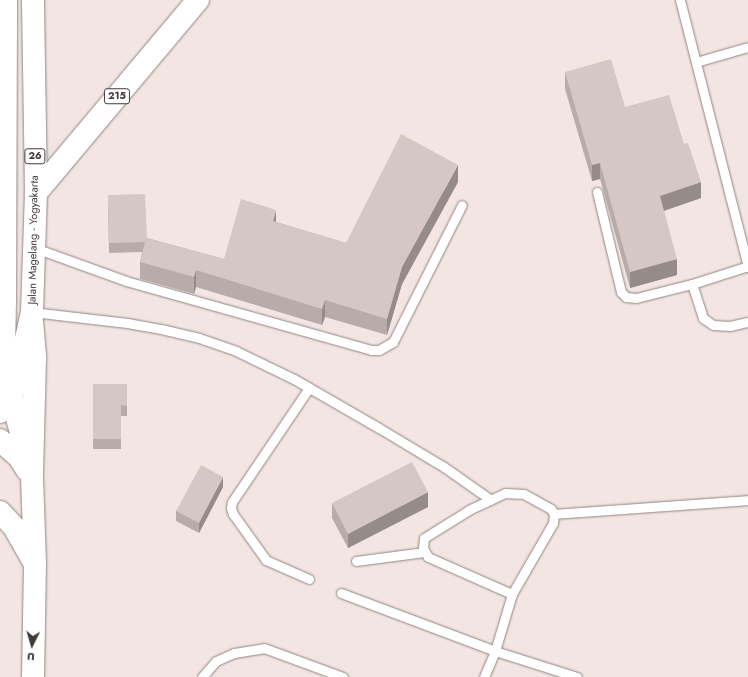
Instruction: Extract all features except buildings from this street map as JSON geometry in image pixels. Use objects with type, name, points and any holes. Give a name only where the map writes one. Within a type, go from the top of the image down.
[{"type":"main road","points":[[6,0],[3,305],[5,404],[32,477]]},
{"type":"main road","name":"Jalan Magelang - Yogyakarta","points":[[32,312],[36,193],[33,0]]},
{"type":"main road","name":"215","points":[[36,193],[198,0]]},
{"type":"main road","points":[[32,312],[35,360],[32,477],[35,564],[33,677]]},
{"type":"main road","name":"26","points":[[5,404],[19,370],[32,312]]},
{"type":"main road","points":[[0,440],[19,457],[32,477]]},
{"type":"main road","points":[[0,512],[14,527],[35,564]]},
{"type":"lane","points":[[597,192],[621,292],[624,296],[636,298],[692,284],[748,267],[680,0]]},
{"type":"lane","points":[[696,62],[748,47]]},
{"type":"lane","points":[[35,248],[126,281],[380,350],[393,342],[462,205]]},
{"type":"lane","points":[[692,284],[703,318],[712,325],[730,326],[748,322]]},
{"type":"lane","points":[[32,312],[127,323],[199,338],[262,363],[309,388],[444,467],[491,500]]},
{"type":"lane","points":[[309,388],[232,502],[231,508],[233,514],[266,560],[309,579]]},
{"type":"lane","points":[[484,677],[512,594],[553,523],[554,514],[551,509],[518,493],[505,493],[469,510],[427,536],[423,542],[424,552],[428,557],[440,564],[512,594]]},
{"type":"lane","points":[[554,514],[748,500]]},
{"type":"lane","points":[[356,561],[424,552]]},
{"type":"lane","points":[[341,593],[494,651],[577,677]]},
{"type":"lane","points":[[202,677],[216,661],[250,649],[264,648],[343,677]]}]
